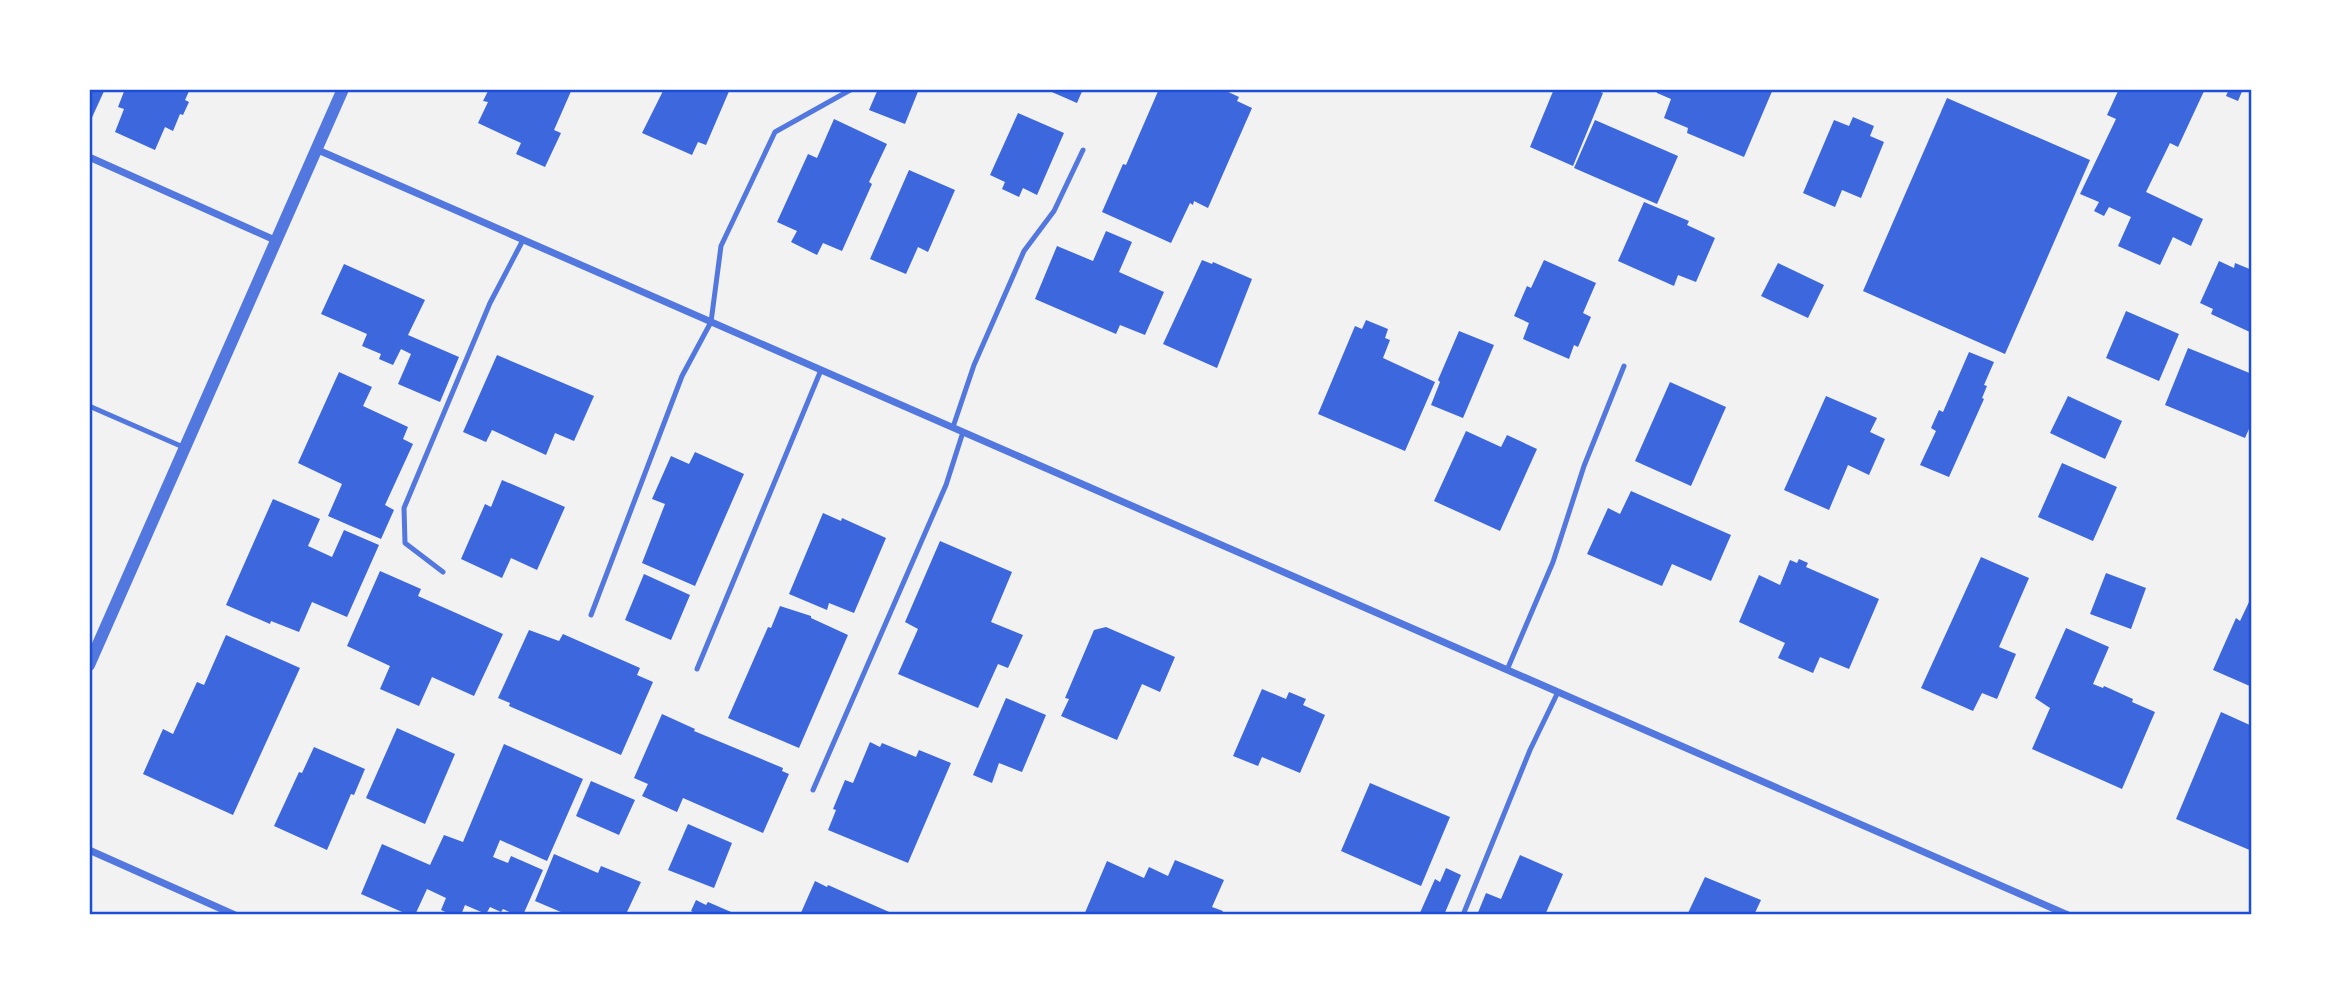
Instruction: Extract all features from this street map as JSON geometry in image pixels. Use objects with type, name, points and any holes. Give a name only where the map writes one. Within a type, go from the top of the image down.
[{"type":"street","points":[[89,665],[343,89]]},
{"type":"street","points":[[318,150],[2068,915]]},
{"type":"street","points":[[89,157],[277,242]]},
{"type":"street","points":[[89,850],[235,915]]},
{"type":"lane","points":[[591,615],[682,376],[711,321],[721,246],[775,132],[852,89]]},
{"type":"lane","points":[[953,427],[974,365],[1024,251],[1054,211],[1083,150]]},
{"type":"lane","points":[[443,572],[405,543],[404,508],[490,303],[523,240]]},
{"type":"lane","points":[[1507,670],[1553,562],[1584,466],[1623,366]]},
{"type":"lane","points":[[697,669],[821,370]]},
{"type":"lane","points":[[89,406],[186,449]]},
{"type":"lane","points":[[813,790],[946,485],[963,432]]},
{"type":"lane","points":[[1463,915],[1530,750],[1558,692]]},
{"type":"building","points":[[89,89],[105,89],[89,124]]},
{"type":"building","points":[[125,89],[190,89],[185,100],[189,102],[183,115],[180,114],[173,131],[165,127],[155,150],[115,132],[124,109],[118,107]]},
{"type":"building","points":[[489,89],[572,89],[554,130],[561,133],[545,167],[516,154],[521,143],[478,123],[488,102],[483,101]]},
{"type":"building","points":[[664,89],[730,89],[706,145],[698,142],[692,155],[642,133]]},
{"type":"building","points":[[878,89],[919,89],[905,124],[869,110]]},
{"type":"building","points":[[1045,89],[1083,89],[1077,103]]},
{"type":"building","points":[[1159,89],[1222,89],[1239,97],[1237,101],[1252,108],[1208,208],[1194,201],[1193,205],[1190,203],[1171,243],[1102,212]]},
{"type":"building","points":[[1554,89],[1594,89],[1603,93],[1573,166],[1530,147]]},
{"type":"building","points":[[1655,89],[1773,89],[1744,157],[1687,133],[1688,128],[1664,118],[1671,99],[1657,93]]},
{"type":"building","points":[[2119,89],[2205,89],[2178,147],[2170,143],[2146,192],[2203,219],[2191,246],[2173,237],[2160,265],[2118,246],[2131,217],[2109,207],[2104,216],[2094,211],[2099,202],[2080,194],[2116,119],[2107,115]]},
{"type":"building","points":[[2229,89],[2243,89],[2238,101],[2226,96]]},
{"type":"building","points":[[1947,98],[2090,160],[2005,354],[1863,291]]},
{"type":"building","points":[[1018,113],[1064,133],[1037,195],[1023,188],[1019,197],[1002,189],[1005,182],[990,175]]},
{"type":"building","points":[[1853,117],[1874,126],[1870,136],[1884,142],[1861,198],[1842,190],[1835,207],[1803,193],[1834,120],[1849,126]]},
{"type":"building","points":[[834,119],[887,144],[842,251],[823,243],[817,255],[791,242],[797,231],[777,222],[808,154],[817,158]]},
{"type":"building","points":[[1595,120],[1678,156],[1657,204],[1574,168]]},
{"type":"building","points":[[909,170],[955,190],[928,252],[918,247],[906,274],[870,259]]},
{"type":"building","points":[[1644,202],[1689,221],[1687,225],[1715,238],[1696,282],[1678,275],[1674,286],[1618,261]]},
{"type":"building","points":[[1106,231],[1132,242],[1119,272],[1164,292],[1145,335],[1120,325],[1116,334],[1035,299],[1057,246],[1093,261]]},
{"type":"building","points":[[1202,260],[1252,279],[1217,368],[1163,344]]},
{"type":"building","points":[[1544,260],[1596,283],[1583,313],[1591,317],[1578,347],[1574,345],[1569,359],[1523,339],[1529,323],[1514,316],[1527,286],[1531,288]]},
{"type":"building","points":[[2219,261],[2234,268],[2235,263],[2252,270],[2252,333],[2211,314],[2213,309],[2200,303]]},
{"type":"building","points":[[1778,263],[1824,285],[1808,318],[1761,296]]},
{"type":"building","points":[[344,264],[425,300],[408,335],[459,357],[440,402],[398,384],[411,354],[401,349],[393,365],[379,359],[381,354],[362,346],[367,334],[321,314]]},
{"type":"building","points":[[2126,311],[2179,334],[2159,381],[2106,358]]},
{"type":"building","points":[[1366,320],[1388,329],[1385,338],[1390,340],[1383,358],[1435,382],[1405,451],[1318,414],[1355,326],[1362,329]]},
{"type":"building","points":[[1459,331],[1494,345],[1463,418],[1431,405],[1440,382],[1438,380]]},
{"type":"building","points":[[2188,348],[2252,374],[2252,422],[2245,438],[2165,405]]},
{"type":"building","points":[[1969,352],[1994,362],[1984,385],[1987,386],[1982,398],[1984,399],[1949,477],[1920,465],[1936,431],[1931,428],[1939,410],[1943,412]]},
{"type":"building","points":[[497,355],[594,396],[574,441],[555,433],[546,455],[492,430],[486,442],[463,432]]},
{"type":"building","points":[[339,372],[372,387],[363,406],[408,427],[403,439],[413,444],[385,505],[394,510],[381,539],[328,516],[342,484],[298,463]]},
{"type":"building","points":[[1670,382],[1726,407],[1691,486],[1635,461]]},
{"type":"building","points":[[1826,396],[1877,418],[1870,432],[1885,439],[1869,475],[1848,465],[1829,510],[1784,490]]},
{"type":"building","points":[[2068,396],[2122,421],[2105,459],[2050,433]]},
{"type":"building","points":[[1466,431],[1501,447],[1507,435],[1537,449],[1500,531],[1434,501]]},
{"type":"building","points":[[695,452],[744,474],[695,586],[642,563],[665,504],[652,499],[671,456],[689,464]]},
{"type":"building","points":[[2062,463],[2117,487],[2093,541],[2038,517]]},
{"type":"building","points":[[502,480],[565,507],[537,570],[511,558],[502,578],[461,559],[485,504],[491,507]]},
{"type":"building","points":[[1631,491],[1731,535],[1711,581],[1672,564],[1662,586],[1587,554],[1608,508],[1620,514]]},
{"type":"building","points":[[273,499],[320,519],[308,546],[332,557],[344,530],[379,545],[347,617],[312,602],[299,632],[271,621],[270,624],[226,605]]},
{"type":"building","points":[[823,513],[841,521],[842,518],[886,538],[854,613],[829,603],[827,610],[789,594]]},
{"type":"building","points":[[940,541],[1012,572],[991,622],[1023,635],[1008,668],[998,664],[978,708],[898,674],[918,629],[905,622]]},
{"type":"building","points":[[1981,557],[2029,578],[1999,647],[2016,654],[1997,699],[1982,693],[1973,711],[1921,688]]},
{"type":"building","points":[[1799,559],[1808,563],[1806,567],[1879,599],[1849,669],[1820,657],[1813,673],[1778,658],[1785,643],[1739,622],[1759,575],[1780,585],[1790,560],[1797,563]]},
{"type":"building","points":[[380,571],[421,589],[418,596],[503,634],[474,696],[432,677],[419,706],[380,689],[390,666],[347,646]]},
{"type":"building","points":[[2106,573],[2146,588],[2131,629],[2090,614]]},
{"type":"building","points":[[644,574],[690,595],[671,640],[625,620]]},
{"type":"building","points":[[2249,602],[2252,603],[2252,687],[2213,670],[2236,618],[2240,621]]},
{"type":"building","points":[[780,606],[811,616],[848,635],[799,748],[728,718]]},
{"type":"building","points":[[1106,627],[1175,657],[1160,692],[1142,684],[1117,740],[1061,716],[1069,699],[1065,698],[1094,630]]},
{"type":"building","points":[[2066,628],[2109,647],[2093,684],[2133,699],[2132,702],[2155,712],[2122,789],[2032,749],[2050,708],[2035,698]]},
{"type":"building","points":[[529,630],[559,641],[563,634],[640,668],[637,675],[653,682],[621,755],[509,706],[510,703],[498,698]]},
{"type":"building","points":[[226,635],[300,668],[233,815],[143,774],[163,729],[173,734],[197,682],[204,685]]},
{"type":"building","points":[[1262,689],[1286,699],[1289,692],[1306,699],[1303,705],[1325,715],[1300,773],[1262,757],[1258,766],[1233,756]]},
{"type":"building","points":[[1006,698],[1046,715],[1022,772],[999,763],[992,783],[973,775]]},
{"type":"building","points":[[2221,712],[2252,726],[2252,851],[2176,819]]},
{"type":"building","points":[[662,714],[695,729],[694,731],[783,768],[782,771],[789,774],[763,833],[683,798],[677,812],[642,796],[648,784],[634,778]]},
{"type":"building","points":[[397,728],[455,754],[425,824],[366,798]]},
{"type":"building","points":[[870,742],[880,747],[882,743],[916,757],[919,750],[951,763],[908,863],[828,830],[845,780],[853,783]]},
{"type":"building","points":[[504,744],[583,779],[547,861],[500,840],[493,857],[508,863],[511,856],[543,870],[523,915],[503,909],[501,912],[490,907],[486,914],[465,905],[461,915],[452,915],[441,910],[446,898],[427,889],[415,915],[409,915],[361,894],[382,844],[430,865],[444,835],[463,842]]},
{"type":"building","points":[[314,747],[365,769],[327,850],[274,826]]},
{"type":"building","points":[[591,781],[635,800],[619,835],[576,816]]},
{"type":"building","points":[[1370,783],[1450,817],[1421,886],[1341,851]]},
{"type":"building","points":[[688,824],[732,843],[714,888],[668,870]]},
{"type":"building","points":[[554,854],[598,873],[601,866],[641,882],[627,912],[633,915],[568,915],[535,901]]},
{"type":"building","points":[[1520,855],[1563,874],[1545,915],[1477,915],[1486,893],[1501,899]]},
{"type":"building","points":[[1175,860],[1224,880],[1212,907],[1223,911],[1221,915],[1084,915],[1107,861],[1144,878],[1149,867],[1168,876]]},
{"type":"building","points":[[1446,868],[1461,875],[1444,915],[1419,915],[1435,879],[1440,882]]},
{"type":"building","points":[[1705,877],[1761,900],[1754,915],[1688,913]]},
{"type":"building","points":[[815,881],[827,887],[828,885],[896,915],[800,915]]},
{"type":"building","points":[[696,900],[706,905],[708,902],[738,915],[698,915],[691,911]]}]
